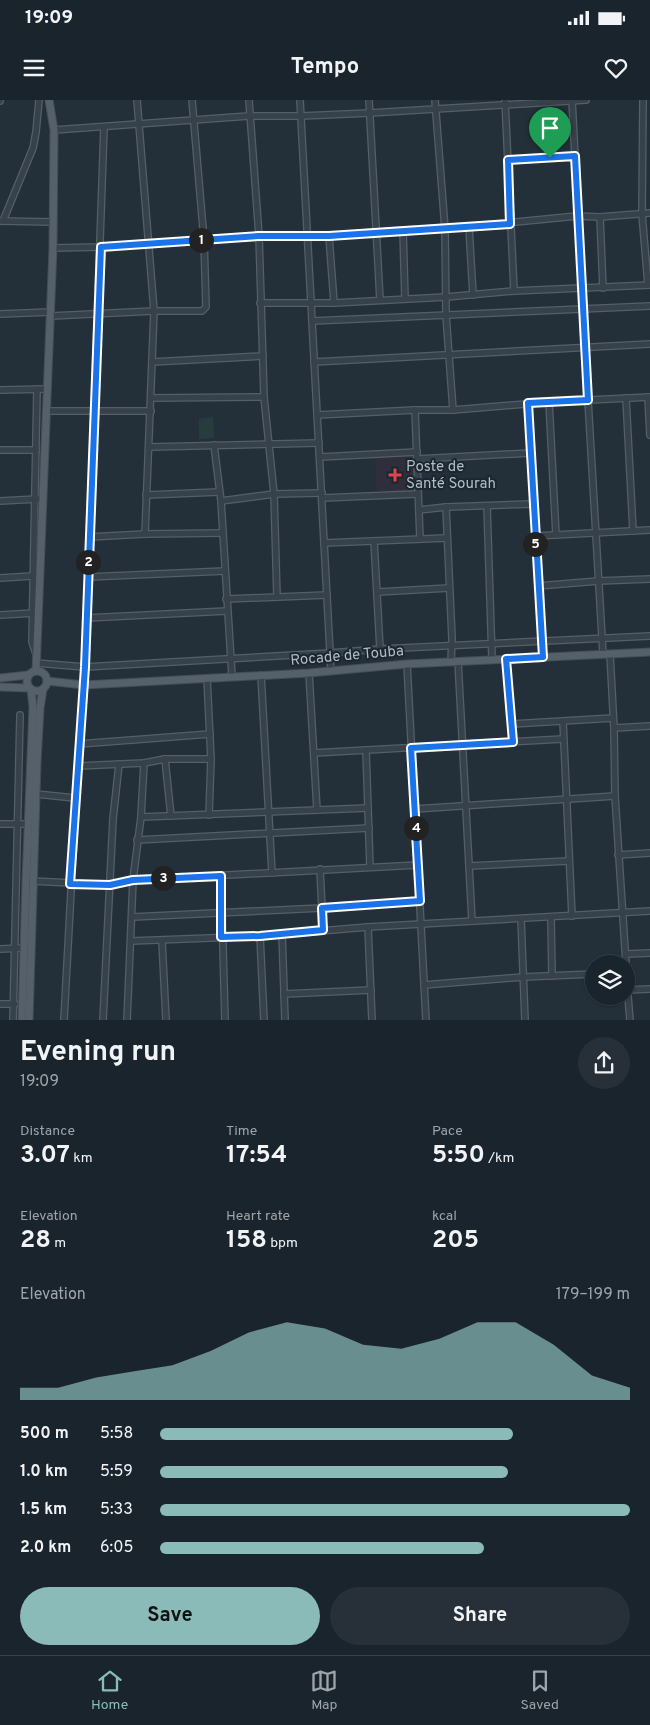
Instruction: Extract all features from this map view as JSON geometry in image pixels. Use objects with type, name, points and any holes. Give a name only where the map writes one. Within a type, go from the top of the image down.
[{"type":"main road","points":[[22,1020],[33,707],[30,689],[26,680],[36,667],[37,655],[36,613],[39,499],[46,411],[53,248],[54,130],[49,100]]},
{"type":"main road","name":"Rocade de Touba","points":[[47,681],[84,685],[309,673],[454,661],[650,652]]},
{"type":"main road","points":[[29,1020],[32,881],[40,708],[47,681],[44,674],[36,667]]},
{"type":"main road","points":[[0,678],[28,675]]},
{"type":"main road","points":[[0,687],[38,691],[44,688]]},
{"type":"street","points":[[39,100],[33,148],[1,221],[53,222]]},
{"type":"street","points":[[137,100],[154,311],[145,534]]},
{"type":"street","points":[[0,314],[202,311],[206,308],[204,240],[192,100]]},
{"type":"street","points":[[249,100],[259,236],[264,397],[274,494],[277,598]]},
{"type":"street","points":[[300,100],[309,236],[331,671]]},
{"type":"street","points":[[369,100],[380,300]]},
{"type":"street","points":[[435,100],[445,229],[446,314],[454,410]]},
{"type":"street","points":[[572,100],[598,581],[614,728],[618,855],[626,954],[650,953]]},
{"type":"street","points":[[54,130],[250,116],[370,113],[505,103],[586,100]]},
{"type":"street","points":[[260,303],[334,303],[405,300],[514,291],[649,285],[642,214],[643,100]]},
{"type":"street","points":[[505,103],[514,291]]},
{"type":"street","points":[[64,1020],[70,884],[85,667],[104,127]]},
{"type":"street","points":[[643,153],[650,153]]},
{"type":"street","points":[[508,160],[575,156]]},
{"type":"street","points":[[53,248],[101,247],[259,236],[329,236],[510,224],[577,216],[600,217],[650,213]]},
{"type":"street","points":[[600,217],[603,288]]},
{"type":"street","points":[[469,227],[472,294]]},
{"type":"street","points":[[403,230],[405,300]]},
{"type":"street","points":[[329,236],[334,303]]},
{"type":"street","points":[[312,321],[650,306]]},
{"type":"street","points":[[314,362],[650,344]]},
{"type":"street","points":[[152,362],[263,356]]},
{"type":"street","points":[[0,614],[36,613],[33,576],[39,499],[36,450],[37,389]]},
{"type":"street","points":[[0,390],[47,389]]},
{"type":"street","points":[[151,398],[264,397]]},
{"type":"street","points":[[317,415],[454,410],[528,403],[649,397],[650,435]]},
{"type":"street","points":[[626,398],[633,531]]},
{"type":"street","points":[[549,402],[556,535]]},
{"type":"street","points":[[528,403],[543,657]]},
{"type":"street","points":[[415,410],[420,538]]},
{"type":"street","points":[[46,411],[151,412]]},
{"type":"street","points":[[149,447],[319,442]]},
{"type":"street","points":[[214,445],[221,501],[232,676]]},
{"type":"street","points":[[0,450],[36,450]]},
{"type":"street","points":[[320,457],[417,452]]},
{"type":"street","points":[[417,459],[530,453]]},
{"type":"street","points":[[146,495],[220,492]]},
{"type":"street","points":[[221,501],[274,494],[417,494]]},
{"type":"street","points":[[0,501],[39,499]]},
{"type":"street","points":[[419,510],[446,507],[533,504]]},
{"type":"street","points":[[487,506],[492,659]]},
{"type":"street","points":[[446,507],[452,645],[462,745],[472,921]]},
{"type":"street","points":[[535,536],[650,530]]},
{"type":"street","points":[[89,537],[222,533]]},
{"type":"street","points":[[324,543],[447,538]]},
{"type":"street","points":[[374,541],[380,649]]},
{"type":"street","points":[[88,577],[224,571]]},
{"type":"street","points":[[0,578],[33,576]]},
{"type":"street","points":[[538,586],[650,579]]},
{"type":"street","points":[[378,592],[449,588]]},
{"type":"street","points":[[226,599],[327,595]]},
{"type":"street","points":[[86,618],[227,611]]},
{"type":"street","points":[[36,667],[85,667],[541,640],[650,636]]},
{"type":"street","points":[[506,659],[513,742]]},
{"type":"street","points":[[407,664],[426,1020]]},
{"type":"street","points":[[309,673],[317,810]]},
{"type":"street","points":[[261,675],[272,872]]},
{"type":"street","points":[[207,678],[211,758],[209,815]]},
{"type":"street","points":[[13,1020],[20,715]]},
{"type":"street","points":[[512,724],[613,718]]},
{"type":"street","points":[[562,721],[572,916]]},
{"type":"street","points":[[614,728],[650,726]]},
{"type":"street","points":[[79,744],[210,734]]},
{"type":"street","points":[[314,753],[564,739]]},
{"type":"street","points":[[366,750],[370,867]]},
{"type":"street","points":[[78,766],[144,763],[165,759],[211,758]]},
{"type":"street","points":[[165,759],[171,816]]},
{"type":"street","points":[[127,1020],[133,880],[141,817],[144,763]]},
{"type":"street","points":[[104,1020],[113,819],[119,764]]},
{"type":"street","points":[[36,794],[76,798]]},
{"type":"street","points":[[415,809],[615,796]]},
{"type":"street","points":[[141,817],[368,808]]},
{"type":"street","points":[[0,824],[28,824]]},
{"type":"street","points":[[137,840],[369,828]]},
{"type":"street","points":[[618,855],[650,854]]},
{"type":"street","points":[[469,866],[570,861]]},
{"type":"street","points":[[32,881],[110,885],[133,880],[418,865]]},
{"type":"street","points":[[320,869],[323,930]]},
{"type":"street","points":[[221,876],[221,937],[225,1020]]},
{"type":"street","points":[[132,917],[322,908],[420,901]]},
{"type":"street","points":[[131,941],[260,936],[368,927],[650,911]]},
{"type":"street","points":[[551,917],[552,976]]},
{"type":"street","points":[[521,919],[525,1020]]},
{"type":"street","points":[[368,927],[372,1020]]},
{"type":"street","points":[[282,933],[285,1020]]},
{"type":"street","points":[[260,936],[264,1020]]},
{"type":"street","points":[[162,941],[166,1020]]},
{"type":"street","points":[[0,949],[24,948]]},
{"type":"street","points":[[424,985],[585,974]]},
{"type":"street","points":[[635,990],[650,989]]},
{"type":"street","points":[[284,994],[371,990]]},
{"type":"street","points":[[0,1004],[22,1003]]},
{"type":"street","points":[[628,1005],[630,1020]]},
{"type":"shaded area","name":"Poste de Santé Sourah","points":[[414,455],[415,493],[377,494],[375,457]]},
{"type":"green space","points":[[213,417],[214,438],[199,439],[199,419]]},
{"type":"place","name":"Poste de Santé Sourah","points":[[395,475]]},
{"type":"route","points":[[575,156],[588,400],[528,403],[543,657],[506,659],[513,742],[411,748],[420,901],[322,908],[323,930],[260,936],[221,937],[221,876],[133,880],[110,885],[70,884],[85,667],[101,247],[259,236],[329,236],[510,224],[508,160],[550,158],[575,156]]}]
